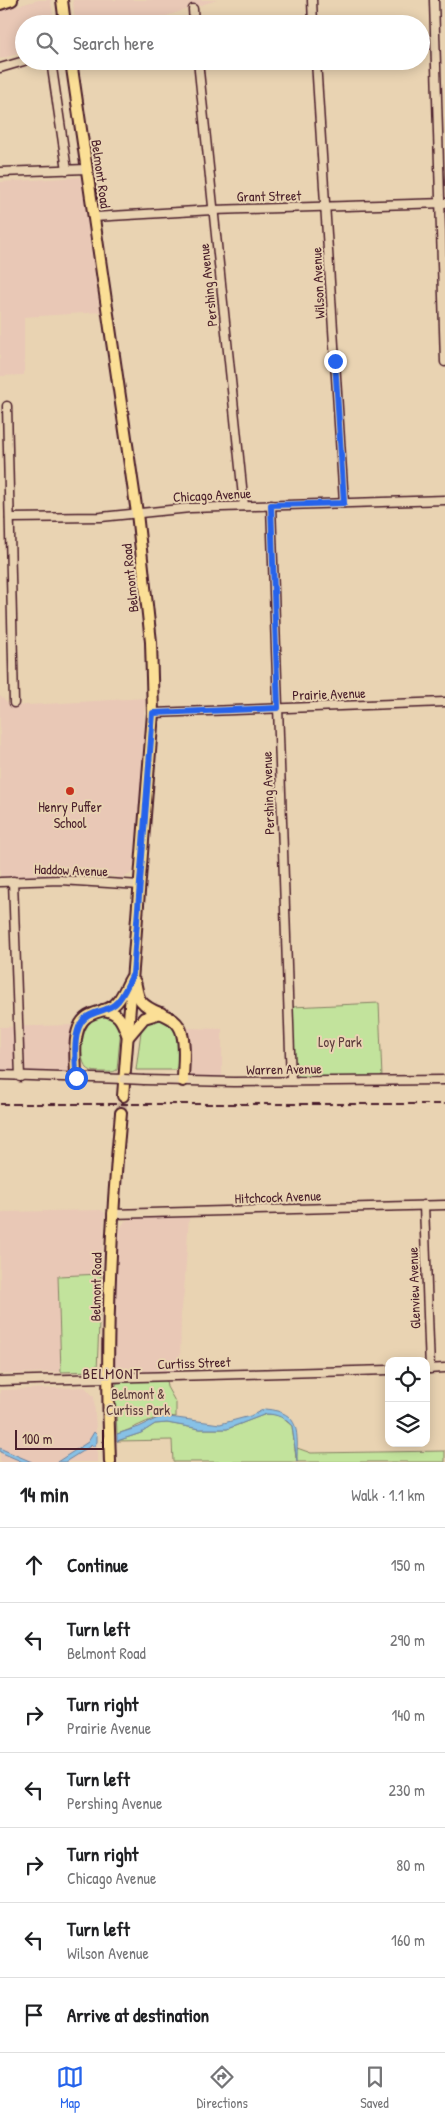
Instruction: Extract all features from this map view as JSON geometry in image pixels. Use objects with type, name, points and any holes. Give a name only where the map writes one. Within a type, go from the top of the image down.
[{"type":"main road","points":[[0,4],[12,0]]},
{"type":"main road","points":[[62,0],[64,15]]},
{"type":"main road","name":"Belmont Road","points":[[72,70],[137,513],[151,642],[153,713],[123,1096]]},
{"type":"main road","points":[[76,1078],[76,1038],[79,1028],[86,1017],[110,1007],[120,1000],[133,974]]},
{"type":"main road","points":[[133,974],[141,1001],[148,1007],[173,1019],[182,1035],[183,1081]]},
{"type":"main road","points":[[99,1010],[117,1014],[123,1023],[128,1037]]},
{"type":"main road","points":[[128,1037],[144,1018],[162,1013]]},
{"type":"main road","name":"Belmont Road","points":[[110,1462],[108,1378],[109,1269],[121,1114]]},
{"type":"street","points":[[312,0],[313,15]]},
{"type":"street","points":[[434,0],[443,203],[445,362]]},
{"type":"street","points":[[193,9],[193,15]]},
{"type":"street","points":[[0,68],[15,64]]},
{"type":"street","points":[[52,70],[68,170]]},
{"type":"street","name":"Pershing Avenue","points":[[199,70],[244,506]]},
{"type":"street","name":"Wilson Avenue","points":[[317,70],[344,503]]},
{"type":"street","points":[[0,172],[87,169]]},
{"type":"street","name":"Grant Street","points":[[94,217],[212,210],[443,203]]},
{"type":"street","points":[[7,406],[14,703]]},
{"type":"street","name":"Chicago Avenue","points":[[10,518],[101,517],[171,509],[445,500]]},
{"type":"street","name":"Pershing Avenue","points":[[271,505],[290,1081]]},
{"type":"street","name":"Prairie Avenue","points":[[153,713],[445,702]]},
{"type":"street","name":"Haddow Avenue","points":[[0,882],[60,880],[140,885]]},
{"type":"street","points":[[13,881],[20,1077]]},
{"type":"street","name":"Warren Avenue","points":[[0,1075],[183,1081],[445,1080]]},
{"type":"street","name":"Glenview Avenue","points":[[424,1205],[428,1357]]},
{"type":"street","name":"Hitchcock Avenue","points":[[112,1214],[445,1205]]},
{"type":"street","points":[[430,1369],[445,1368]]},
{"type":"street","name":"Curtiss Street","points":[[0,1380],[385,1370]]},
{"type":"shaded area","points":[[38,0],[51,0],[53,15],[15,15],[15,55],[0,59],[0,11]]},
{"type":"shaded area","points":[[73,0],[217,0],[170,15],[74,15]]},
{"type":"shaded area","points":[[81,177],[100,312],[24,317],[24,375],[0,376],[0,182]]},
{"type":"shaded area","name":"Henry Puffer School","points":[[0,696],[12,706],[145,698],[143,772],[133,870],[131,874],[120,879],[114,876],[68,875],[0,877]]},
{"type":"shaded area","points":[[72,1025],[71,1072],[0,1071],[0,1027]]},
{"type":"shaded area","points":[[187,1028],[222,1029],[222,1078],[191,1076],[190,1036]]},
{"type":"shaded area","points":[[0,1206],[1,1212],[101,1210],[105,1213],[101,1274],[58,1277],[61,1372],[0,1374]]},
{"type":"shaded area","points":[[137,1217],[189,1217],[181,1313],[180,1372],[123,1374],[117,1373],[114,1369],[116,1283],[120,1229],[125,1221]]},
{"type":"shaded area","points":[[85,1387],[94,1397],[98,1462],[0,1462],[0,1390]]},
{"type":"green space","name":"Loy Park","points":[[379,1003],[382,1078],[302,1078],[296,1074],[292,1007]]},
{"type":"green space","points":[[113,1014],[121,1028],[117,1070],[113,1072],[96,1072],[90,1070],[84,1063],[82,1056],[82,1040],[85,1032],[92,1019],[101,1015]]},
{"type":"green space","points":[[153,1018],[166,1021],[175,1027],[179,1044],[179,1059],[175,1070],[136,1070],[142,1024]]},
{"type":"green space","points":[[101,1274],[97,1371],[61,1372],[58,1276]]},
{"type":"green space","name":"Belmont & Curtiss Park","points":[[166,1379],[167,1387],[176,1403],[176,1417],[168,1416],[154,1419],[117,1434],[115,1387],[117,1383]]},
{"type":"green space","points":[[266,1414],[279,1415],[292,1426],[296,1458],[297,1448],[311,1453],[445,1451],[445,1462],[173,1462],[172,1440],[117,1441],[141,1433],[155,1424],[167,1423],[200,1429],[227,1429]]},
{"type":"water","points":[[265,1409],[286,1414],[291,1419],[297,1433],[297,1462],[292,1426],[280,1417],[270,1414],[227,1429],[200,1429],[167,1423],[155,1424],[141,1433],[117,1441],[117,1434],[139,1427],[162,1416],[220,1424],[250,1416]]},
{"type":"water","points":[[94,1432],[97,1435],[97,1442],[93,1447],[92,1445],[65,1462],[57,1462],[88,1442]]},
{"type":"water","points":[[0,1448],[32,1462],[23,1462],[0,1452]]},
{"type":"tunnel","points":[[121,1113],[123,1096]]},
{"type":"railway","points":[[0,1104],[445,1104]]},
{"type":"place","name":"Henry Puffer School","points":[[70,791]]},
{"type":"district","name":"BELMONT","points":[[112,1374]]},
{"type":"route","points":[[76,1078],[76,1038],[81,1023],[94,1012],[110,1007],[120,1000],[133,974],[153,713],[278,708],[271,505],[344,503],[335,361]]}]
